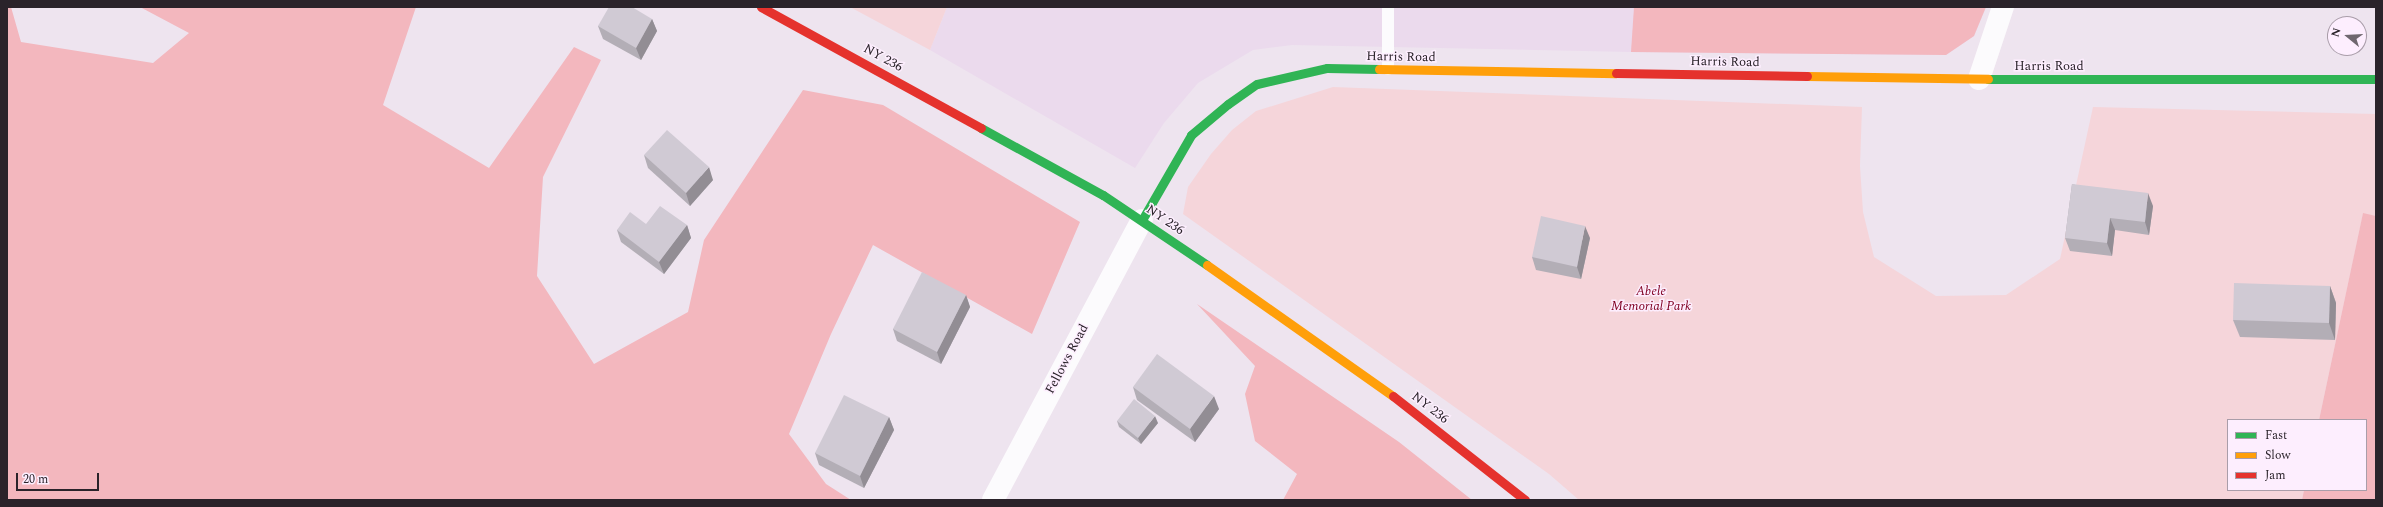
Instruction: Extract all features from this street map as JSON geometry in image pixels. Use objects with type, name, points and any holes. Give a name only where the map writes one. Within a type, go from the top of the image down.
[{"type":"street","name":"NY 236","points":[[761,7],[1103,195],[1142,220],[1390,393],[1525,500]]},
{"type":"street","points":[[1979,79],[2002,7]]},
{"type":"street","name":"Harris Road","points":[[1142,220],[1191,135],[1228,104],[1257,84],[1327,68],[1979,79],[2376,79]]},
{"type":"street","name":"Fellows Road","points":[[993,500],[1142,220]]},
{"type":"lane","points":[[1388,7],[1388,70]]},
{"type":"shaded area","points":[[7,7],[11,7],[21,42],[153,63],[189,33],[140,7],[416,7],[383,105],[489,168],[574,47],[601,60],[543,177],[537,276],[594,364],[688,312],[704,240],[803,90],[883,105],[1080,222],[1032,334],[873,245],[831,334],[789,434],[826,484],[851,500],[7,500]]},
{"type":"shaded area","points":[[947,7],[1986,7],[1974,36],[1946,55],[1631,52],[1292,45],[1253,50],[1198,83],[1164,123],[1135,168],[930,50]]},
{"type":"shaded area","points":[[1634,7],[1986,7],[1974,36],[1946,55],[1631,52]]},
{"type":"shaded area","points":[[2363,213],[2376,216],[2376,500],[2302,500],[2304,491],[2367,491],[2367,419],[2319,419]]},
{"type":"shaded area","points":[[1197,304],[1399,442],[1472,500],[1283,500],[1297,474],[1255,441],[1245,394],[1255,366]]},
{"type":"green space","points":[[850,7],[947,7],[930,50]]},
{"type":"green space","name":"Abele Memorial Park","points":[[1333,87],[1862,107],[1860,166],[1863,212],[1874,257],[1936,296],[2006,295],[2060,259],[2093,107],[2376,114],[2376,216],[2363,214],[2319,419],[2227,419],[2227,491],[2304,491],[2302,500],[1579,500],[1549,474],[1183,214],[1188,187],[1211,154],[1232,130],[1256,111]]},
{"type":"building","points":[[609,7],[632,7],[652,19],[636,48],[598,26]]},
{"type":"building","points":[[667,130],[709,167],[686,193],[644,155]]},
{"type":"building","points":[[2072,184],[2148,193],[2145,222],[2110,218],[2107,243],[2065,238]]},
{"type":"building","points":[[660,206],[687,225],[659,262],[617,230],[630,212],[646,224]]},
{"type":"building","points":[[1541,216],[1585,226],[1577,267],[1532,257]]},
{"type":"building","points":[[922,272],[966,295],[937,352],[893,329]]},
{"type":"building","points":[[2234,283],[2330,286],[2329,323],[2233,320]]},
{"type":"building","points":[[1157,354],[1214,396],[1190,429],[1133,387]]},
{"type":"building","points":[[844,395],[889,417],[860,476],[815,453]]},
{"type":"building","points":[[1134,399],[1155,416],[1138,438],[1117,421]]},
{"type":"traffic: fast","points":[[1142,220],[1191,135],[1228,104],[1257,84],[1327,68],[1379,69]]},
{"type":"traffic: fast","points":[[1988,79],[2376,79]]},
{"type":"traffic: fast","points":[[981,128],[1103,195],[1207,265]]},
{"type":"traffic: slow","points":[[1379,69],[1616,73]]},
{"type":"traffic: slow","points":[[1807,76],[1988,79]]},
{"type":"traffic: slow","points":[[1207,265],[1393,396]]},
{"type":"traffic: jam","points":[[761,7],[981,128]]},
{"type":"traffic: jam","points":[[1616,73],[1807,76]]},
{"type":"traffic: jam","points":[[1393,396],[1525,500]]}]
